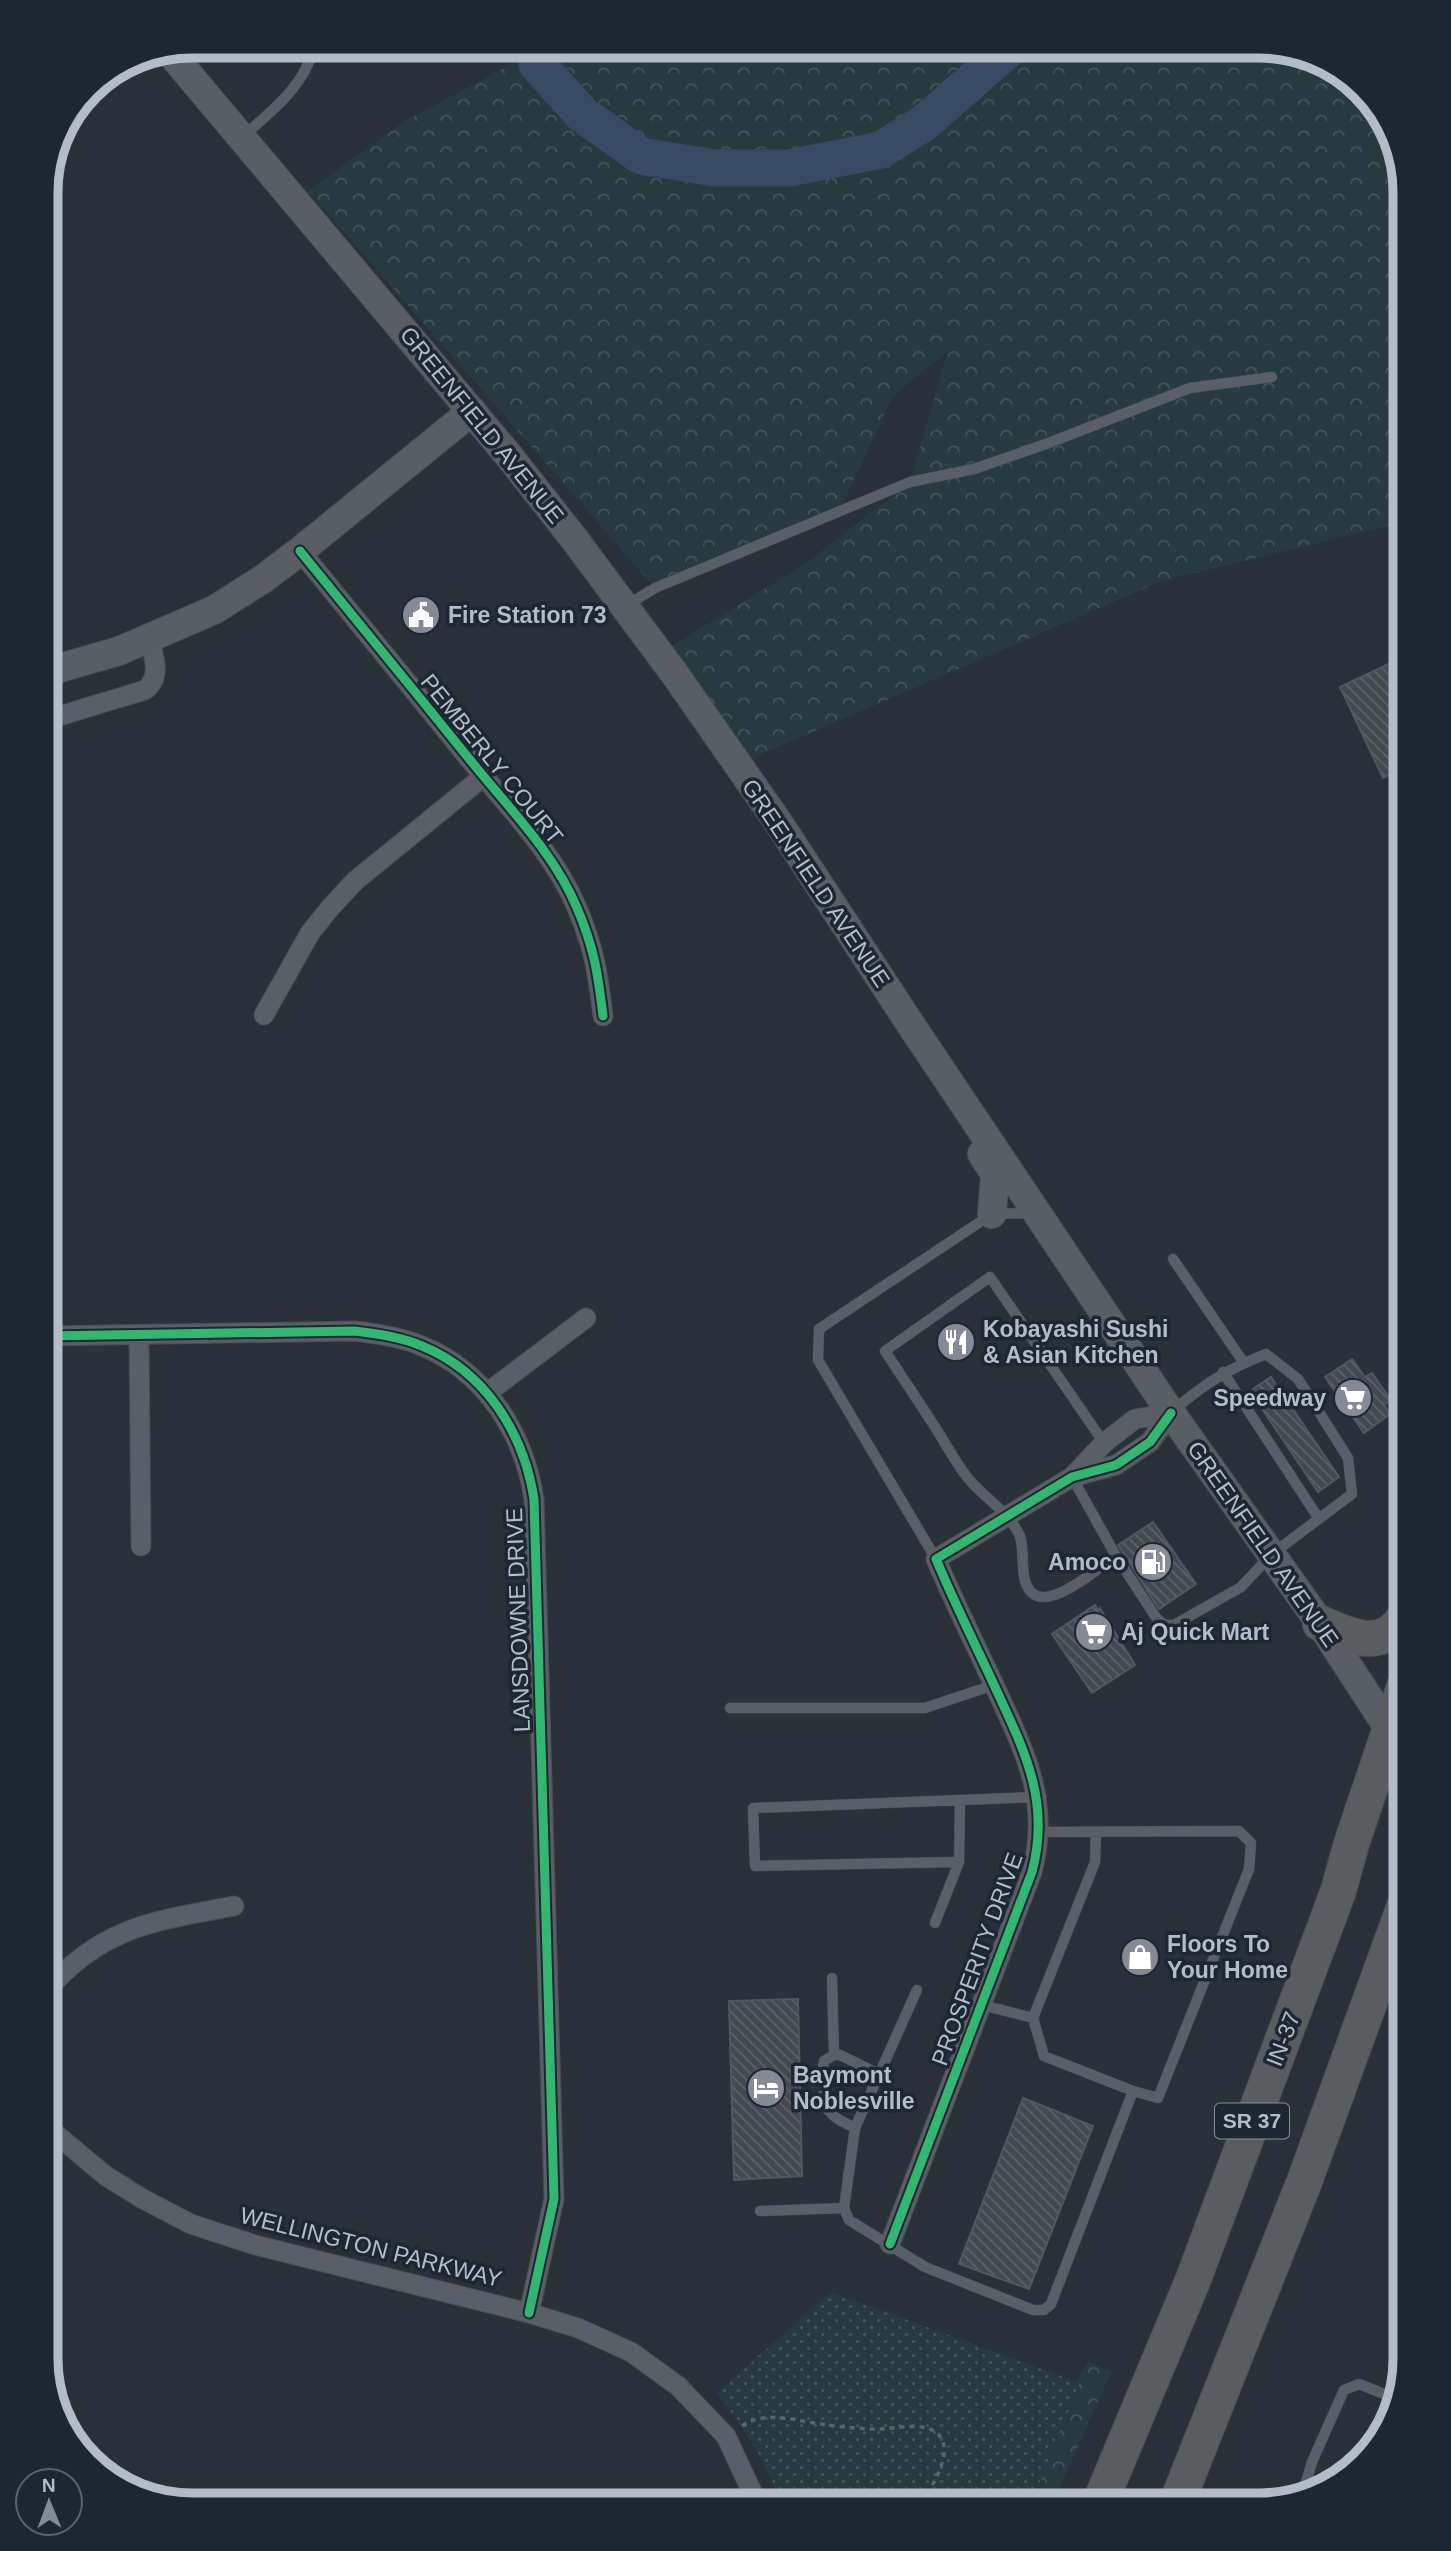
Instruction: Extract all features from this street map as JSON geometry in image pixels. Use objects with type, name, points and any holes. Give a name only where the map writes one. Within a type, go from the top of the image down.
[{"type":"highway","points":[[1320,1623],[1349,1636],[1372,1639],[1393,1632]]},
{"type":"highway","name":"IN-37","points":[[1104,2493],[1194,2280],[1338,1892],[1352,1842],[1393,1756]]},
{"type":"highway","name":"SR 37","points":[[1181,2493],[1338,2093],[1393,1939]]},
{"type":"highway","points":[[1213,2414],[1252,2361],[1334,2153],[1393,1992]]},
{"type":"main road","name":"GREENFIELD AVENUE","points":[[176,59],[472,411],[575,540],[624,607],[778,821],[1036,1213],[1171,1413],[1320,1623],[1393,1737]]},
{"type":"main road","points":[[58,669],[119,651],[214,610],[300,551],[472,411]]},
{"type":"main road","points":[[879,976],[914,1051],[995,1174],[992,1214]]},
{"type":"street","name":"PEMBERLY COURT","points":[[300,551],[484,776],[562,878],[594,953],[603,1016]]},
{"type":"street","points":[[58,716],[151,686],[156,669],[149,639]]},
{"type":"street","points":[[264,1015],[310,933],[330,908],[355,881],[484,776]]},
{"type":"street","points":[[487,1393],[586,1318]]},
{"type":"street","name":"LANSDOWNE DRIVE","points":[[58,1336],[355,1331],[382,1335],[424,1346],[443,1356],[487,1393],[514,1431],[530,1475],[534,1499],[554,2199],[529,2313]]},
{"type":"street","points":[[139,1335],[141,1546]]},
{"type":"street","points":[[936,1559],[1072,1477],[1104,1443],[1135,1419],[1171,1413]]},
{"type":"street","points":[[1072,1477],[1116,1465],[1150,1442],[1171,1413]]},
{"type":"street","name":"PROSPERITY DRIVE","points":[[890,2244],[1032,1872],[1039,1832],[1037,1797],[1028,1760],[936,1559]]},
{"type":"street","points":[[58,1979],[79,1957],[119,1934],[158,1921],[234,1906]]},
{"type":"street","name":"WELLINGTON PARKWAY","points":[[58,2136],[106,2176],[191,2224],[254,2245],[529,2313],[578,2328],[631,2352],[678,2386],[726,2437],[752,2493]]},
{"type":"lane","points":[[242,137],[283,102],[311,58]]},
{"type":"lane","points":[[624,607],[655,588],[910,482],[974,469],[1085,430],[1191,388],[1272,377]]},
{"type":"lane","points":[[936,1559],[817,1360],[819,1329],[992,1214],[1036,1213]]},
{"type":"lane","points":[[1173,1259],[1244,1363]]},
{"type":"lane","points":[[1104,1443],[990,1277],[885,1351],[967,1478],[1007,1517],[1018,1532],[1022,1543],[1025,1578],[1036,1595],[1046,1598],[1060,1594],[1116,1556]]},
{"type":"lane","points":[[1072,1477],[1116,1556],[1157,1619],[1165,1625],[1174,1625],[1241,1587],[1272,1554],[1352,1494],[1348,1458],[1298,1379],[1265,1354],[1223,1372],[1199,1387],[1171,1413]]},
{"type":"lane","points":[[1223,1372],[1320,1519]]},
{"type":"lane","points":[[730,1708],[925,1708],[994,1685]]},
{"type":"lane","points":[[959,1862],[755,1866],[753,1808],[1037,1797]]},
{"type":"lane","points":[[935,1923],[959,1862],[960,1800]]},
{"type":"lane","points":[[1039,1832],[1239,1831],[1251,1843],[1249,1869],[1158,2098],[1044,2056],[1033,2018],[1095,1862],[1096,1832]]},
{"type":"lane","points":[[832,1978],[834,2055]]},
{"type":"lane","points":[[917,1990],[855,2128],[844,2208],[849,2220],[925,2267],[1033,2309],[1044,2310],[1051,2304],[1133,2091]]},
{"type":"lane","points":[[982,2005],[1033,2018]]},
{"type":"lane","points":[[822,2074],[824,2061],[834,2055],[840,2055],[879,2074]]},
{"type":"lane","points":[[822,2096],[824,2106],[831,2116],[855,2128]]},
{"type":"lane","points":[[760,2211],[844,2208]]},
{"type":"lane","points":[[1305,2485],[1312,2462],[1344,2390],[1359,2384],[1388,2396]]},
{"type":"path","points":[[726,2437],[750,2421],[778,2417],[826,2426],[879,2430],[912,2427],[931,2430],[939,2436],[944,2446],[943,2460],[927,2493]]},
{"type":"green space","points":[[1268,58],[1286,60],[1319,72],[1348,91],[1371,117],[1391,165],[1393,525],[1162,581],[750,759],[669,648],[805,564],[910,482],[948,351],[893,396],[839,511],[655,588],[308,191],[404,122],[519,60]]},
{"type":"green space","points":[[831,2292],[1080,2383],[1035,2493],[776,2493],[754,2446],[717,2393]]},
{"type":"green space","points":[[1088,2361],[1111,2372],[1057,2493],[1015,2493]]},
{"type":"building","points":[[1393,662],[1393,773],[1383,778],[1340,687]]},
{"type":"building","points":[[1352,1359],[1365,1377],[1372,1373],[1391,1400],[1384,1405],[1390,1414],[1364,1433],[1325,1377]]},
{"type":"building","points":[[1271,1377],[1339,1477],[1318,1492],[1250,1391]]},
{"type":"building","points":[[1153,1522],[1196,1584],[1159,1609],[1118,1545]]},
{"type":"building","points":[[1095,1605],[1098,1610],[1100,1608],[1135,1665],[1092,1693],[1052,1634]]},
{"type":"building","name":"Baymont Noblesville","points":[[798,1999],[802,2176],[734,2180],[729,2001]]},
{"type":"building","points":[[1023,2098],[1093,2126],[1029,2289],[959,2264]]},
{"type":"waterway","points":[[536,58],[537,64],[582,114],[641,156],[715,168],[789,168],[881,150],[924,123],[998,58]]},
{"type":"cycle path","points":[[300,551],[545,851],[568,888],[588,935],[603,1016]]},
{"type":"cycle path","points":[[58,1336],[355,1331],[389,1336],[422,1346],[445,1357],[465,1372],[483,1389],[511,1429],[529,1475],[534,1499],[554,2199],[529,2313]]},
{"type":"cycle path","points":[[890,2244],[1032,1872],[1037,1846],[1038,1822],[1032,1776],[1006,1710],[936,1559],[1072,1477],[1116,1465],[1150,1442],[1171,1413]]},
{"type":"place","name":"Fire Station 73","points":[[421,615]]},
{"type":"place","name":"Kobayashi Sushi & Asian Kitchen","points":[[956,1342]]},
{"type":"place","name":"Speedway","points":[[1353,1398]]},
{"type":"place","name":"Amoco","points":[[1153,1562]]},
{"type":"place","name":"Aj Quick Mart","points":[[1094,1632]]},
{"type":"place","name":"Floors To Your Home","points":[[1140,1957]]},
{"type":"place","name":"Baymont Noblesville","points":[[766,2088]]}]
